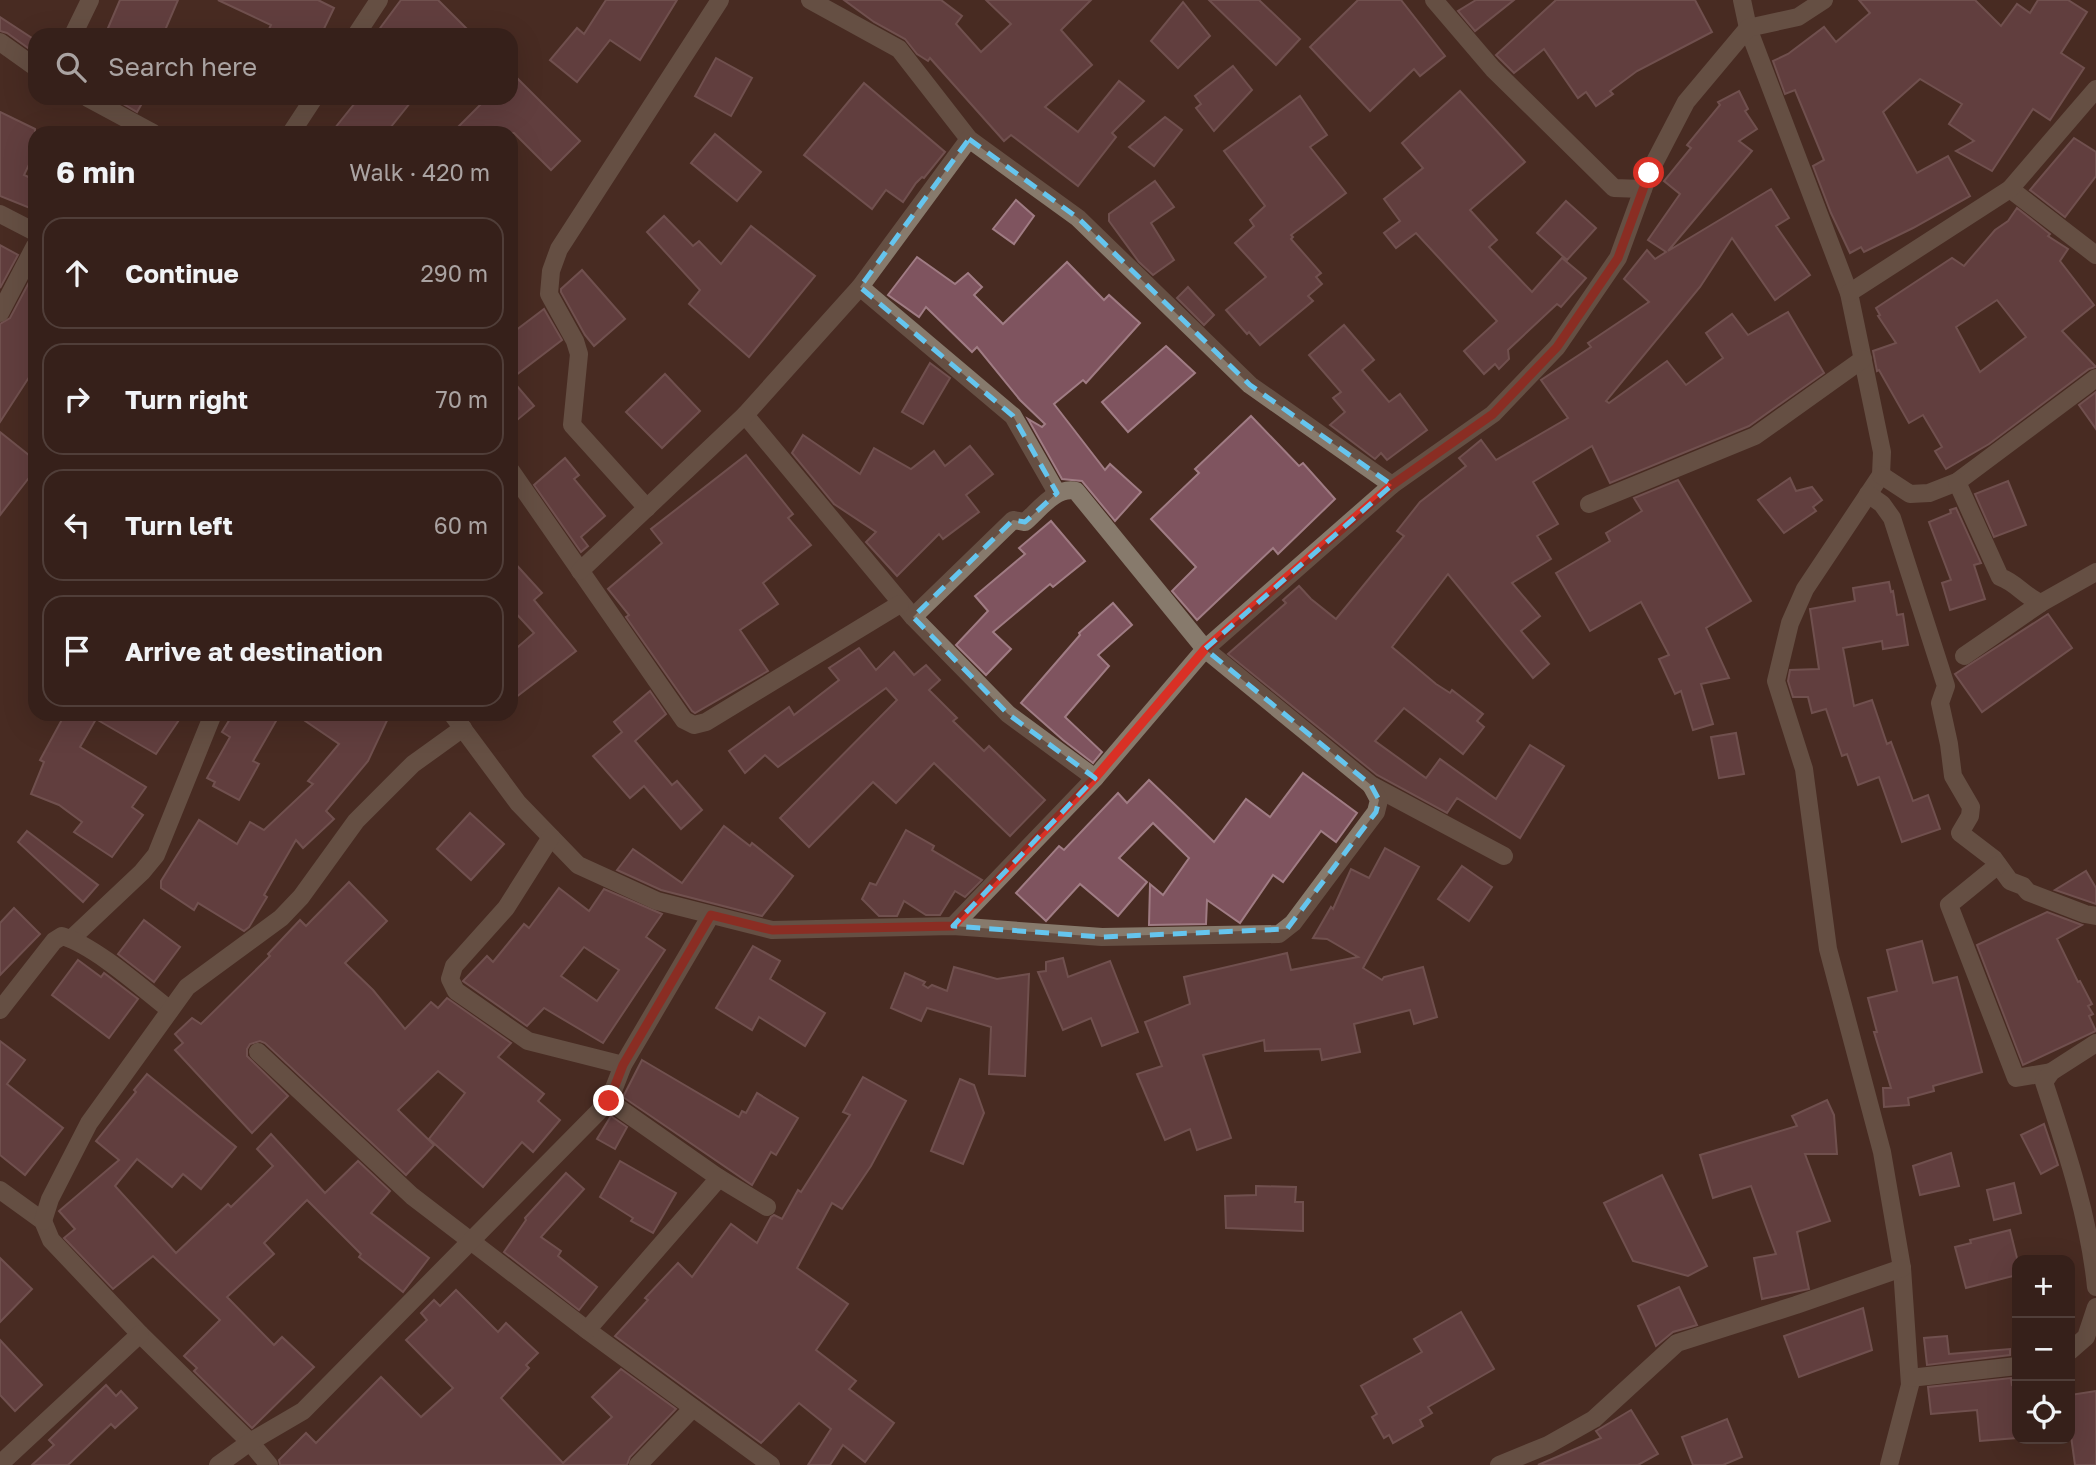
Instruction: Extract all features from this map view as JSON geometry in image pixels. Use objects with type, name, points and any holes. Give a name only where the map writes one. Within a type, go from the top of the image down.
[{"type":"street","points":[[76,28],[90,0]]},
{"type":"street","points":[[361,28],[379,0]]},
{"type":"street","points":[[647,508],[572,425],[579,354],[575,341],[549,295],[551,271],[559,249],[720,0]]},
{"type":"street","points":[[810,0],[899,49],[969,139],[1078,218],[1250,385],[1392,485]]},
{"type":"street","points":[[1434,0],[1493,69],[1614,188],[1643,189]]},
{"type":"street","points":[[1742,0],[1748,28],[1849,293],[1882,452],[1881,475],[1805,589],[1790,623],[1776,681],[1804,769],[1828,949],[1882,1152],[1902,1268],[1910,1385],[1889,1465]]},
{"type":"street","points":[[953,926],[1095,778],[1205,649],[1392,485],[1493,414],[1557,347],[1618,258],[1643,189],[1686,102],[1748,28],[1798,17],[1824,0]]},
{"type":"street","points":[[0,42],[28,62]]},
{"type":"street","points":[[1849,293],[2010,189],[2096,89]]},
{"type":"street","points":[[101,105],[140,126]]},
{"type":"street","points":[[296,126],[309,105]]},
{"type":"street","points":[[580,571],[745,415],[860,287],[969,139]]},
{"type":"street","points":[[2010,189],[2096,255]]},
{"type":"street","points":[[0,214],[28,228]]},
{"type":"street","points":[[0,313],[28,259]]},
{"type":"street","points":[[860,287],[1013,416],[1057,493]]},
{"type":"street","points":[[1588,504],[1755,436],[1863,359]]},
{"type":"street","points":[[1868,494],[1929,493],[1957,482],[2096,377]]},
{"type":"street","points":[[745,415],[900,604],[1008,714],[1095,778]]},
{"type":"street","points":[[1881,475],[1910,494]]},
{"type":"street","points":[[518,481],[684,720],[694,726],[718,715],[900,604]]},
{"type":"street","points":[[1957,482],[2000,577],[2014,582],[2031,599],[2041,603]]},
{"type":"street","points":[[913,617],[1013,520],[1025,522],[1057,493],[1068,489],[1076,491],[1205,649],[1371,785],[1504,856]]},
{"type":"street","points":[[1868,494],[1882,504],[1892,518],[1946,686],[1940,703],[1953,776],[1971,807],[1970,816],[1960,831],[1962,835],[1996,862],[2010,881],[2023,886],[2028,892],[2095,916]]},
{"type":"street","points":[[1964,656],[2041,603],[2096,572]]},
{"type":"street","points":[[71,939],[142,872],[156,855],[210,721]]},
{"type":"street","points":[[43,1221],[50,1199],[89,1123],[187,987],[281,918],[301,897],[356,821],[457,721],[518,803],[578,865],[657,901],[772,930],[953,926],[1102,937],[1279,934],[1293,923],[1376,812],[1378,800],[1371,785]]},
{"type":"street","points":[[551,838],[506,908],[454,967],[450,979],[456,991],[528,1041],[623,1065]]},
{"type":"street","points":[[1996,862],[1949,905],[2016,1078],[2051,1072]]},
{"type":"street","points":[[218,1465],[250,1442],[303,1411],[609,1101],[623,1065],[711,915]]},
{"type":"street","points":[[0,1010],[54,941],[62,936],[118,969],[170,1010]]},
{"type":"street","points":[[2096,1043],[2051,1072],[2043,1083],[2069,1156],[2094,1266],[2096,1287]]},
{"type":"street","points":[[258,1052],[412,1196],[587,1330],[771,1465]]},
{"type":"street","points":[[609,1101],[719,1178],[767,1207]]},
{"type":"street","points":[[587,1330],[719,1178]]},
{"type":"street","points":[[0,1190],[43,1221],[51,1240],[140,1334],[250,1442],[269,1465]]},
{"type":"street","points":[[1499,1465],[1548,1445],[1594,1419],[1677,1343],[1902,1268]]},
{"type":"street","points":[[2075,1347],[2086,1337],[2096,1307]]},
{"type":"street","points":[[0,1464],[140,1334]]},
{"type":"street","points":[[1910,1378],[2012,1367]]},
{"type":"street","points":[[638,1465],[693,1408]]},
{"type":"highlighted area","points":[[969,139],[1078,218],[1250,385],[1392,485],[1205,649],[1371,785],[1379,800],[1376,812],[1287,929],[1102,937],[953,926],[1095,778],[1008,714],[913,617],[1013,520],[1025,522],[1057,493],[1013,416],[860,287]]},
{"type":"building","points":[[120,0],[178,0],[166,28],[108,28]]},
{"type":"building","points":[[218,0],[318,0],[334,8],[324,28],[270,28],[271,25]]},
{"type":"building","points":[[401,0],[438,0],[466,28],[380,28]]},
{"type":"building","points":[[606,0],[677,0],[640,60],[610,40],[577,82],[550,60],[577,28],[584,34]]},
{"type":"building","points":[[844,0],[941,0],[962,16],[956,24],[981,52],[1011,24],[986,0],[1091,0],[1061,30],[1092,65],[1045,107],[1078,132],[1119,81],[1144,101],[1112,133],[1116,137],[1078,186],[1011,135],[1004,141],[930,58],[928,61],[917,54],[905,39],[874,22]]},
{"type":"building","points":[[1209,0],[1259,0],[1300,39],[1276,65]]},
{"type":"building","points":[[1358,0],[1401,0],[1445,56],[1420,76],[1414,69],[1370,111],[1310,47]]},
{"type":"building","points":[[1476,0],[1514,0],[1475,31],[1458,11]]},
{"type":"building","points":[[1556,0],[1695,0],[1712,32],[1637,71],[1610,91],[1613,94],[1596,106],[1586,92],[1578,98],[1544,49],[1514,73],[1496,55]]},
{"type":"building","points":[[1859,0],[1975,0],[2001,26],[2017,4],[2030,13],[2038,0],[2068,0],[2087,12],[2061,53],[2084,68],[2050,120],[2033,109],[1992,171],[1956,151],[1974,141],[1949,124],[1962,104],[1920,79],[1883,112],[1917,173],[1948,156],[1970,196],[1864,252],[1861,247],[1850,253],[1813,166],[1824,160],[1795,90],[1785,94],[1773,61],[1788,54],[1824,27],[1836,42],[1870,13]]},
{"type":"building","points":[[1183,2],[1210,36],[1178,68],[1151,41]]},
{"type":"building","points":[[0,17],[28,35],[28,48],[7,33],[0,31]]},
{"type":"building","points":[[716,58],[752,78],[731,116],[695,96]]},
{"type":"building","points":[[1233,66],[1252,90],[1214,131],[1196,108],[1201,104],[1195,96]]},
{"type":"building","points":[[518,79],[580,141],[551,170],[518,137],[518,126],[459,126],[480,105],[518,105]]},
{"type":"building","points":[[864,83],[945,152],[924,178],[916,183],[903,202],[886,190],[872,209],[804,155]]},
{"type":"building","points":[[1460,91],[1525,162],[1470,210],[1497,240],[1489,247],[1532,292],[1562,258],[1586,278],[1561,307],[1557,304],[1508,350],[1509,359],[1499,369],[1495,364],[1484,374],[1464,351],[1497,321],[1416,233],[1396,248],[1384,233],[1400,221],[1384,199],[1423,168],[1402,143]]},
{"type":"building","points":[[1739,91],[1748,109],[1745,111],[1757,129],[1739,141],[1752,151],[1668,251],[1771,189],[1789,218],[1776,226],[1810,275],[1775,300],[1732,238],[1700,287],[1606,401],[1609,403],[1667,361],[1686,385],[1723,358],[1706,333],[1732,314],[1748,335],[1788,312],[1824,373],[1749,426],[1610,483],[1592,446],[1533,482],[1558,524],[1537,536],[1551,559],[1512,583],[1540,616],[1521,631],[1549,664],[1533,678],[1448,574],[1392,647],[1436,684],[1450,693],[1452,690],[1483,714],[1477,721],[1484,727],[1463,754],[1404,708],[1375,741],[1426,778],[1440,759],[1496,799],[1530,745],[1564,766],[1520,838],[1457,798],[1447,813],[1377,775],[1228,654],[1286,603],[1283,600],[1299,586],[1336,619],[1404,536],[1397,531],[1420,502],[1466,466],[1459,458],[1481,440],[1496,460],[1568,418],[1541,380],[1591,347],[1588,343],[1649,302],[1624,279],[1647,250],[1655,259],[1666,252],[1648,240],[1680,194],[1664,181],[1691,148],[1687,145],[1720,105],[1718,102]]},
{"type":"building","points":[[1300,96],[1327,135],[1310,147],[1346,193],[1291,235],[1291,239],[1321,273],[1316,277],[1322,284],[1308,296],[1313,301],[1260,345],[1226,310],[1266,277],[1235,243],[1254,226],[1250,220],[1265,206],[1224,151]]},
{"type":"building","points":[[125,105],[141,105],[137,112]]},
{"type":"building","points":[[353,105],[408,105],[392,126],[337,126]]},
{"type":"building","points":[[0,112],[29,126],[28,167],[24,175],[28,177],[28,207],[0,196]]},
{"type":"building","points":[[1165,117],[1182,130],[1154,166],[1129,147]]},
{"type":"building","points":[[715,134],[761,172],[737,201],[691,163]]},
{"type":"building","points":[[2074,138],[2096,152],[2096,176],[2065,217],[2030,190]]},
{"type":"building","points":[[1155,181],[1174,207],[1151,223],[1174,260],[1153,275],[1139,262],[1109,221],[1109,214]]},
{"type":"building","points":[[1016,200],[1034,216],[1014,244],[993,229]]},
{"type":"building","points":[[1566,201],[1596,228],[1567,260],[1537,233]]},
{"type":"building","points":[[2017,208],[2050,234],[2048,236],[2068,249],[2060,261],[2094,305],[2062,331],[2096,367],[2089,369],[1989,444],[1946,469],[1935,451],[1942,447],[1923,415],[1909,423],[1879,370],[1877,371],[1873,351],[1896,343],[1878,316],[1880,315],[1876,308],[1952,258],[1964,266],[1995,230],[2008,221]],"holes":[[[1997,300],[2026,337],[1980,372],[1956,327]]]},
{"type":"building","points":[[664,216],[693,246],[699,241],[721,264],[751,226],[815,276],[749,357],[689,304],[700,290],[647,232]]},
{"type":"building","points":[[0,245],[18,255],[0,288]]},
{"type":"building","points":[[917,257],[955,284],[968,273],[982,287],[974,295],[1003,324],[1067,262],[1104,300],[1109,295],[1140,323],[1086,383],[1083,380],[1054,404],[1105,470],[1110,464],[1141,492],[1115,521],[1082,481],[1062,479],[1028,419],[1042,427],[1045,424],[1020,400],[977,347],[972,352],[926,307],[919,317],[888,295]]},
{"type":"building","points":[[582,270],[625,319],[594,346],[561,292]]},
{"type":"building","points":[[28,284],[28,379],[0,422],[0,324],[10,318]]},
{"type":"building","points":[[1188,287],[1214,315],[1204,325],[1177,298]]},
{"type":"building","points":[[544,309],[562,340],[518,374],[518,329]]},
{"type":"building","points":[[1344,325],[1374,360],[1362,370],[1389,402],[1400,394],[1427,430],[1387,460],[1381,453],[1375,459],[1330,425],[1345,412],[1333,398],[1341,392],[1309,355]]},
{"type":"building","points":[[1166,346],[1195,373],[1128,432],[1102,402]]},
{"type":"building","points":[[930,363],[950,378],[923,424],[902,412]]},
{"type":"building","points":[[665,374],[700,411],[662,448],[626,412]]},
{"type":"building","points":[[518,387],[534,406],[518,419]]},
{"type":"building","points":[[2096,392],[2096,429],[2079,405]]},
{"type":"building","points":[[1251,416],[1299,466],[1303,463],[1335,499],[1278,554],[1273,548],[1197,620],[1172,591],[1196,567],[1151,519],[1199,473],[1195,469]]},
{"type":"building","points":[[0,432],[28,454],[28,479],[0,515]]},
{"type":"building","points":[[803,435],[860,474],[874,448],[911,469],[934,451],[945,466],[970,446],[993,474],[966,495],[979,512],[943,539],[939,534],[897,576],[866,542],[876,532],[834,504],[792,453]]},
{"type":"building","points":[[746,455],[793,514],[788,518],[811,545],[763,583],[778,604],[740,630],[768,671],[695,713],[626,617],[629,615],[608,589],[662,543],[651,529]]},
{"type":"building","points":[[565,458],[579,475],[574,479],[605,516],[581,537],[588,546],[581,552],[534,485]]},
{"type":"building","points":[[1790,478],[1796,491],[1812,487],[1822,500],[1813,507],[1816,511],[1784,533],[1758,500]]},
{"type":"building","points":[[1678,480],[1751,601],[1706,628],[1729,678],[1701,684],[1713,724],[1693,730],[1681,691],[1675,694],[1659,659],[1669,655],[1641,602],[1590,631],[1556,573],[1610,541],[1606,533],[1642,511],[1634,498]]},
{"type":"building","points":[[2008,481],[2026,525],[1994,537],[1975,494]]},
{"type":"building","points":[[1956,508],[1981,563],[1974,565],[1985,599],[1950,610],[1942,583],[1951,580],[1929,522],[1951,513],[1950,510]]},
{"type":"building","points":[[1051,521],[1085,561],[1053,587],[1050,584],[993,632],[1011,649],[986,675],[956,645],[988,611],[975,596],[1025,554],[1019,548]]},
{"type":"building","points":[[518,567],[542,593],[534,600],[576,651],[518,696],[518,647],[534,633],[518,616]]},
{"type":"building","points":[[1889,582],[1897,615],[1903,614],[1908,645],[1883,649],[1882,641],[1843,648],[1854,706],[1872,700],[1887,744],[1891,742],[1913,801],[1928,795],[1940,829],[1902,842],[1879,777],[1858,785],[1847,754],[1842,756],[1826,709],[1812,713],[1808,697],[1793,697],[1788,681],[1790,670],[1819,669],[1810,609],[1855,601],[1853,588]]},
{"type":"building","points":[[1113,603],[1132,625],[1098,655],[1109,666],[1065,717],[1102,752],[1093,763],[1021,703],[1079,633]]},
{"type":"building","points":[[2048,614],[2072,648],[1982,712],[1955,674]]},
{"type":"building","points":[[859,648],[876,670],[894,652],[914,675],[926,665],[940,680],[929,690],[957,718],[953,721],[984,751],[989,746],[1045,800],[1010,836],[934,763],[896,803],[873,782],[809,847],[780,818],[897,700],[886,688],[778,767],[765,755],[745,773],[729,751],[789,707],[794,715],[839,680],[829,668]]},
{"type":"building","points":[[650,691],[666,714],[635,741],[672,785],[677,781],[702,810],[681,829],[644,786],[630,798],[593,756],[622,732],[614,722]]},
{"type":"building","points":[[61,721],[95,721],[80,747],[146,787],[132,807],[143,815],[112,857],[74,832],[82,822],[59,805],[31,794],[44,762],[40,760]]},
{"type":"building","points":[[99,721],[178,721],[156,754]]},
{"type":"building","points":[[229,721],[276,721],[253,761],[259,764],[239,800],[213,786],[215,782],[207,778],[230,737],[222,732]]},
{"type":"building","points":[[305,721],[387,721],[368,761],[326,811],[334,819],[303,848],[296,840],[249,927],[244,931],[198,903],[194,910],[161,888],[161,881],[199,820],[237,844],[250,822],[264,830],[313,784],[308,781],[339,744]]},
{"type":"building","points":[[1736,733],[1744,774],[1719,778],[1711,737]]},
{"type":"building","points":[[1303,773],[1357,813],[1336,842],[1321,831],[1283,882],[1273,875],[1240,923],[1207,900],[1206,924],[1149,925],[1150,884],[1163,895],[1189,858],[1153,823],[1119,858],[1147,882],[1118,916],[1080,884],[1046,921],[1016,893],[1059,846],[1064,850],[1118,793],[1127,803],[1149,780],[1214,842],[1246,799],[1270,817]]},
{"type":"building","points":[[470,813],[504,844],[471,880],[437,849]]},
{"type":"building","points":[[724,826],[750,846],[752,843],[793,876],[762,916],[661,890],[617,870],[633,849],[682,883]]},
{"type":"building","points":[[906,830],[934,846],[932,850],[982,880],[965,897],[955,891],[940,915],[926,915],[904,901],[897,916],[879,916],[862,899],[870,883],[876,885]]},
{"type":"building","points":[[27,831],[98,885],[83,902],[18,842]]},
{"type":"building","points":[[1385,848],[1419,867],[1363,968],[1382,980],[1384,977],[1423,967],[1437,1017],[1414,1024],[1410,1010],[1354,1024],[1360,1052],[1322,1060],[1320,1049],[1265,1051],[1264,1040],[1203,1055],[1231,1138],[1197,1150],[1190,1129],[1165,1140],[1137,1074],[1162,1066],[1145,1022],[1190,1004],[1184,977],[1287,953],[1291,970],[1358,957],[1327,939],[1313,938],[1331,907],[1333,909],[1351,869],[1369,878]]},
{"type":"building","points":[[1462,866],[1492,887],[1469,921],[1438,899]]},
{"type":"building","points":[[2086,871],[2096,888],[2096,904],[2055,890]]},
{"type":"building","points":[[349,882],[387,921],[345,963],[373,990],[405,1029],[431,1002],[438,1008],[447,998],[511,1043],[498,1057],[544,1094],[538,1101],[560,1120],[533,1152],[522,1142],[483,1187],[429,1139],[465,1093],[438,1071],[398,1110],[434,1145],[406,1175],[265,1043],[260,1041],[250,1044],[247,1056],[288,1096],[252,1133],[175,1050],[183,1043],[175,1034],[192,1018],[201,1024],[270,956],[268,954],[300,920],[306,926]]},
{"type":"building","points":[[559,888],[589,911],[604,889],[662,914],[646,937],[665,950],[603,1043],[544,1008],[527,1026],[463,981],[487,956],[493,962],[524,924],[529,928]],"holes":[[[584,947],[619,970],[597,1001],[561,976]]]},
{"type":"building","points":[[14,908],[40,934],[0,975],[0,923]]},
{"type":"building","points":[[2047,912],[2082,925],[2057,939],[2092,1004],[2088,1006],[2093,1014],[2089,1016],[2096,1031],[2023,1065],[1977,945]]},
{"type":"building","points":[[144,920],[180,947],[154,982],[118,954]]},
{"type":"building","points":[[1922,941],[1933,983],[1957,977],[1982,1072],[1933,1086],[1934,1091],[1908,1098],[1909,1105],[1884,1107],[1883,1088],[1891,1088],[1874,1032],[1877,1032],[1868,998],[1897,991],[1887,950]]},
{"type":"building","points":[[753,946],[780,961],[770,979],[825,1013],[805,1046],[759,1017],[752,1030],[716,1008]]},
{"type":"building","points":[[1063,958],[1068,977],[1110,961],[1138,1032],[1102,1046],[1091,1018],[1063,1030],[1038,972],[1046,971],[1046,962]]},
{"type":"building","points":[[78,960],[101,977],[104,973],[138,999],[109,1038],[52,995]]},
{"type":"building","points":[[954,967],[997,979],[1029,974],[1025,1076],[989,1074],[991,1027],[927,1008],[921,1021],[891,1008],[905,973],[925,982],[923,985],[928,988],[932,985],[947,991]]},
{"type":"building","points":[[0,1041],[25,1060],[7,1084],[63,1128],[25,1175],[0,1155]]},
{"type":"building","points":[[642,1060],[739,1117],[742,1111],[746,1113],[757,1093],[798,1118],[776,1155],[771,1152],[752,1185],[623,1097]]},
{"type":"building","points":[[147,1074],[236,1147],[201,1189],[183,1174],[172,1187],[137,1159],[115,1186],[176,1253],[228,1204],[231,1207],[273,1166],[257,1149],[271,1134],[325,1193],[358,1161],[390,1191],[371,1213],[429,1258],[403,1292],[359,1257],[361,1254],[307,1200],[264,1243],[274,1254],[227,1297],[274,1345],[282,1337],[314,1367],[252,1428],[194,1371],[197,1368],[184,1356],[220,1320],[153,1256],[113,1289],[64,1238],[75,1229],[59,1211],[119,1160],[96,1141],[136,1092],[134,1090]]},
{"type":"building","points":[[863,1077],[906,1101],[871,1166],[842,1209],[832,1203],[797,1268],[848,1304],[816,1350],[856,1381],[849,1389],[894,1423],[865,1462],[843,1445],[830,1465],[808,1465],[831,1429],[799,1403],[761,1443],[615,1336],[648,1300],[645,1298],[678,1263],[692,1277],[731,1224],[757,1243],[771,1217],[774,1215],[782,1219],[798,1190],[801,1192],[850,1115],[843,1112]]},
{"type":"building","points":[[960,1079],[974,1085],[984,1113],[963,1164],[931,1151]]},
{"type":"building","points":[[1827,1100],[1834,1115],[1837,1154],[1805,1154],[1830,1221],[1797,1232],[1809,1289],[1762,1299],[1754,1258],[1776,1254],[1751,1186],[1713,1198],[1700,1155],[1797,1126],[1792,1116]]},
{"type":"building","points":[[611,1116],[627,1127],[615,1149],[597,1139]]},
{"type":"building","points":[[2044,1124],[2058,1165],[2041,1174],[2021,1135]]},
{"type":"building","points":[[1951,1153],[1959,1186],[1920,1195],[1913,1166]]},
{"type":"building","points":[[620,1161],[676,1193],[653,1233],[631,1221],[633,1218],[600,1197]]},
{"type":"building","points":[[566,1173],[584,1189],[541,1237],[561,1251],[558,1256],[597,1287],[579,1310],[504,1252],[525,1218]]},
{"type":"building","points":[[1662,1175],[1707,1266],[1688,1276],[1633,1261],[1604,1203]]},
{"type":"building","points":[[2014,1183],[2021,1213],[1994,1220],[1987,1190]]},
{"type":"building","points":[[1256,1186],[1296,1187],[1295,1202],[1303,1202],[1303,1231],[1226,1228],[1225,1196],[1256,1195]]},
{"type":"building","points":[[2010,1230],[2016,1255],[2012,1255],[2012,1276],[1966,1288],[1955,1247],[1971,1243],[1970,1240]]},
{"type":"building","points":[[0,1258],[32,1289],[0,1322]]},
{"type":"building","points":[[1679,1287],[1697,1325],[1673,1332],[1656,1346],[1638,1306]]},
{"type":"building","points":[[456,1290],[498,1332],[506,1323],[538,1353],[526,1365],[529,1368],[501,1398],[563,1463],[612,1417],[592,1397],[621,1369],[676,1409],[630,1457],[627,1465],[280,1465],[279,1460],[306,1433],[316,1443],[381,1377],[421,1417],[453,1388],[406,1340],[427,1320],[421,1313],[434,1300],[440,1306]]},
{"type":"building","points":[[1863,1308],[1872,1350],[1799,1377],[1784,1336]]},
{"type":"building","points":[[1461,1312],[1494,1369],[1428,1407],[1432,1413],[1420,1420],[1423,1426],[1393,1443],[1389,1435],[1384,1438],[1372,1417],[1377,1414],[1361,1386],[1422,1352],[1414,1339]]},
{"type":"building","points":[[1947,1336],[1949,1354],[2010,1349],[2010,1355],[1927,1365],[1924,1338]]},
{"type":"building","points":[[0,1340],[42,1385],[15,1411],[0,1395]]},
{"type":"building","points":[[2011,1378],[2012,1438],[1980,1441],[1977,1410],[1931,1414],[1928,1387]]},
{"type":"building","points":[[106,1385],[116,1396],[121,1391],[137,1408],[115,1428],[111,1424],[68,1465],[32,1465],[54,1445],[49,1440]]},
{"type":"building","points":[[2096,1391],[2096,1465],[2075,1465],[2072,1444],[2075,1444],[2075,1394]]},
{"type":"building","points":[[1631,1410],[1658,1454],[1638,1465],[1538,1465],[1601,1438],[1596,1431]]},
{"type":"building","points":[[1727,1419],[1742,1457],[1723,1465],[1693,1465],[1682,1437]]},
{"type":"route","points":[[609,1101],[623,1065],[711,915],[772,930],[953,926],[1095,778],[1205,649],[1392,485],[1493,414],[1557,347],[1618,258],[1649,173]]}]
